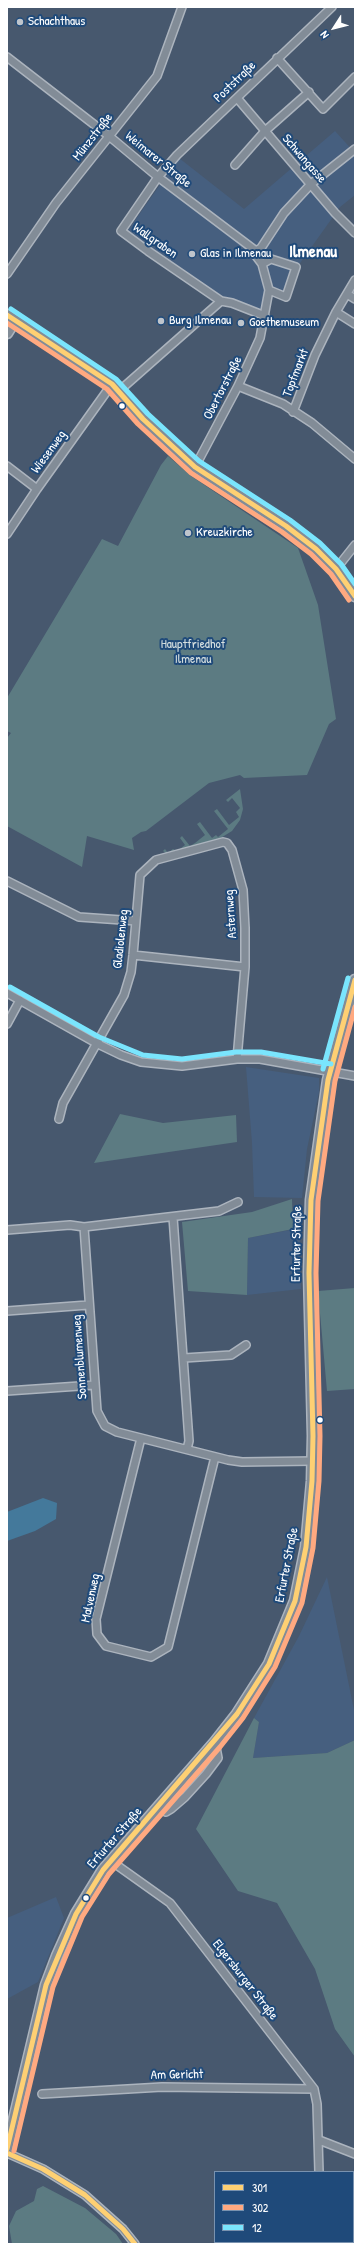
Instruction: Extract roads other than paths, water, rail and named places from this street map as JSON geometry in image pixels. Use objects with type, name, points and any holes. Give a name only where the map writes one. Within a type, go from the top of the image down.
[{"type":"main road","points":[[7,333],[11,318],[116,388],[143,419],[195,467],[286,526],[316,549],[336,569],[355,596]]},
{"type":"main road","name":"Erfurter Straße","points":[[7,2149],[42,2001],[56,1956],[84,1898],[111,1861],[215,1742],[242,1707],[265,1670],[284,1630],[295,1601],[306,1547],[313,1461],[309,1272],[310,1215],[317,1147],[330,1071],[355,980]]},
{"type":"street","name":"Münzstraße","points":[[7,274],[56,203],[157,76],[182,7]]},
{"type":"street","name":"Poststraße","points":[[158,177],[177,155],[332,7]]},
{"type":"street","name":"Weimarer Straße","points":[[7,57],[109,136],[158,177],[256,251]]},
{"type":"street","points":[[277,58],[323,109],[355,77]]},
{"type":"street","points":[[235,165],[265,131],[309,92]]},
{"type":"street","name":"Schwangasse","points":[[237,98],[355,234]]},
{"type":"street","points":[[262,264],[270,259],[296,267],[286,297],[269,290],[262,264],[256,256],[256,251],[261,248],[284,213],[311,184],[355,149]]},
{"type":"street","name":"Wallgraben","points":[[158,177],[121,231],[122,233],[220,301],[232,303],[265,316]]},
{"type":"street","name":"Topfmarkt","points":[[293,412],[315,355],[336,312],[355,280]]},
{"type":"street","name":"Obertorstraße","points":[[195,467],[238,386],[260,338],[269,290]]},
{"type":"street","points":[[347,294],[355,299]]},
{"type":"street","name":"Wiesenweg","points":[[7,534],[37,488],[116,388],[220,301]]},
{"type":"street","points":[[336,312],[355,324]]},
{"type":"street","points":[[238,386],[283,404],[293,412],[312,423],[355,459]]},
{"type":"street","points":[[7,466],[37,488]]},
{"type":"street","points":[[336,569],[355,545]]},
{"type":"street","name":"Asternweg","points":[[156,860],[218,843],[227,843],[232,850],[243,890],[245,967],[237,1059]]},
{"type":"street","name":"Gladiolenweg","points":[[59,1119],[63,1103],[124,995],[131,972],[140,875],[156,860]]},
{"type":"street","points":[[7,881],[78,917],[136,921]]},
{"type":"street","points":[[133,955],[245,967]]},
{"type":"street","points":[[7,993],[96,1043],[121,1055],[162,1066],[207,1064],[237,1059],[260,1059],[284,1062],[355,1076]]},
{"type":"street","points":[[7,1024],[20,1000]]},
{"type":"street","points":[[7,1230],[70,1225],[84,1228],[219,1211],[238,1202]]},
{"type":"street","points":[[173,1217],[184,1358],[189,1441],[187,1449]]},
{"type":"street","name":"Sonnenblumenweg","points":[[84,1228],[96,1412],[101,1422],[110,1430],[215,1457],[242,1462],[313,1461]]},
{"type":"street","points":[[7,1311],[88,1304]]},
{"type":"street","points":[[184,1358],[231,1355],[246,1345]]},
{"type":"street","points":[[7,1391],[94,1385]]},
{"type":"street","name":"Malvenweg","points":[[141,1438],[96,1619],[95,1627],[97,1634],[106,1646],[151,1657],[168,1647],[215,1457]]},
{"type":"street","points":[[156,1810],[166,1812],[171,1809],[185,1797],[206,1774],[218,1758],[215,1742]]},
{"type":"street","name":"Elgersburger Straße","points":[[111,1861],[170,1903],[314,2089]]},
{"type":"street","name":"Am Gericht","points":[[42,2094],[162,2087],[314,2089]]},
{"type":"street","points":[[314,2089],[319,2171]]},
{"type":"street","points":[[318,2140],[355,2154]]},
{"type":"street","points":[[7,2153],[43,2169],[85,2195],[118,2224],[135,2244]]},
{"type":"place","name":"Schachthaus","points":[[20,22]]},
{"type":"place","name":"Glas in Ilmenau","points":[[192,254]]},
{"type":"place","name":"Burg Ilmenau","points":[[161,321]]},
{"type":"place","name":"Goethemuseum","points":[[241,323]]},
{"type":"place","name":"Kreuzkirche","points":[[188,533]]},
{"type":"district","name":"Ilmenau","points":[[313,252]]},
{"type":"park label","name":"Hauptfriedhof Ilmenau","points":[[193,652]]}]
